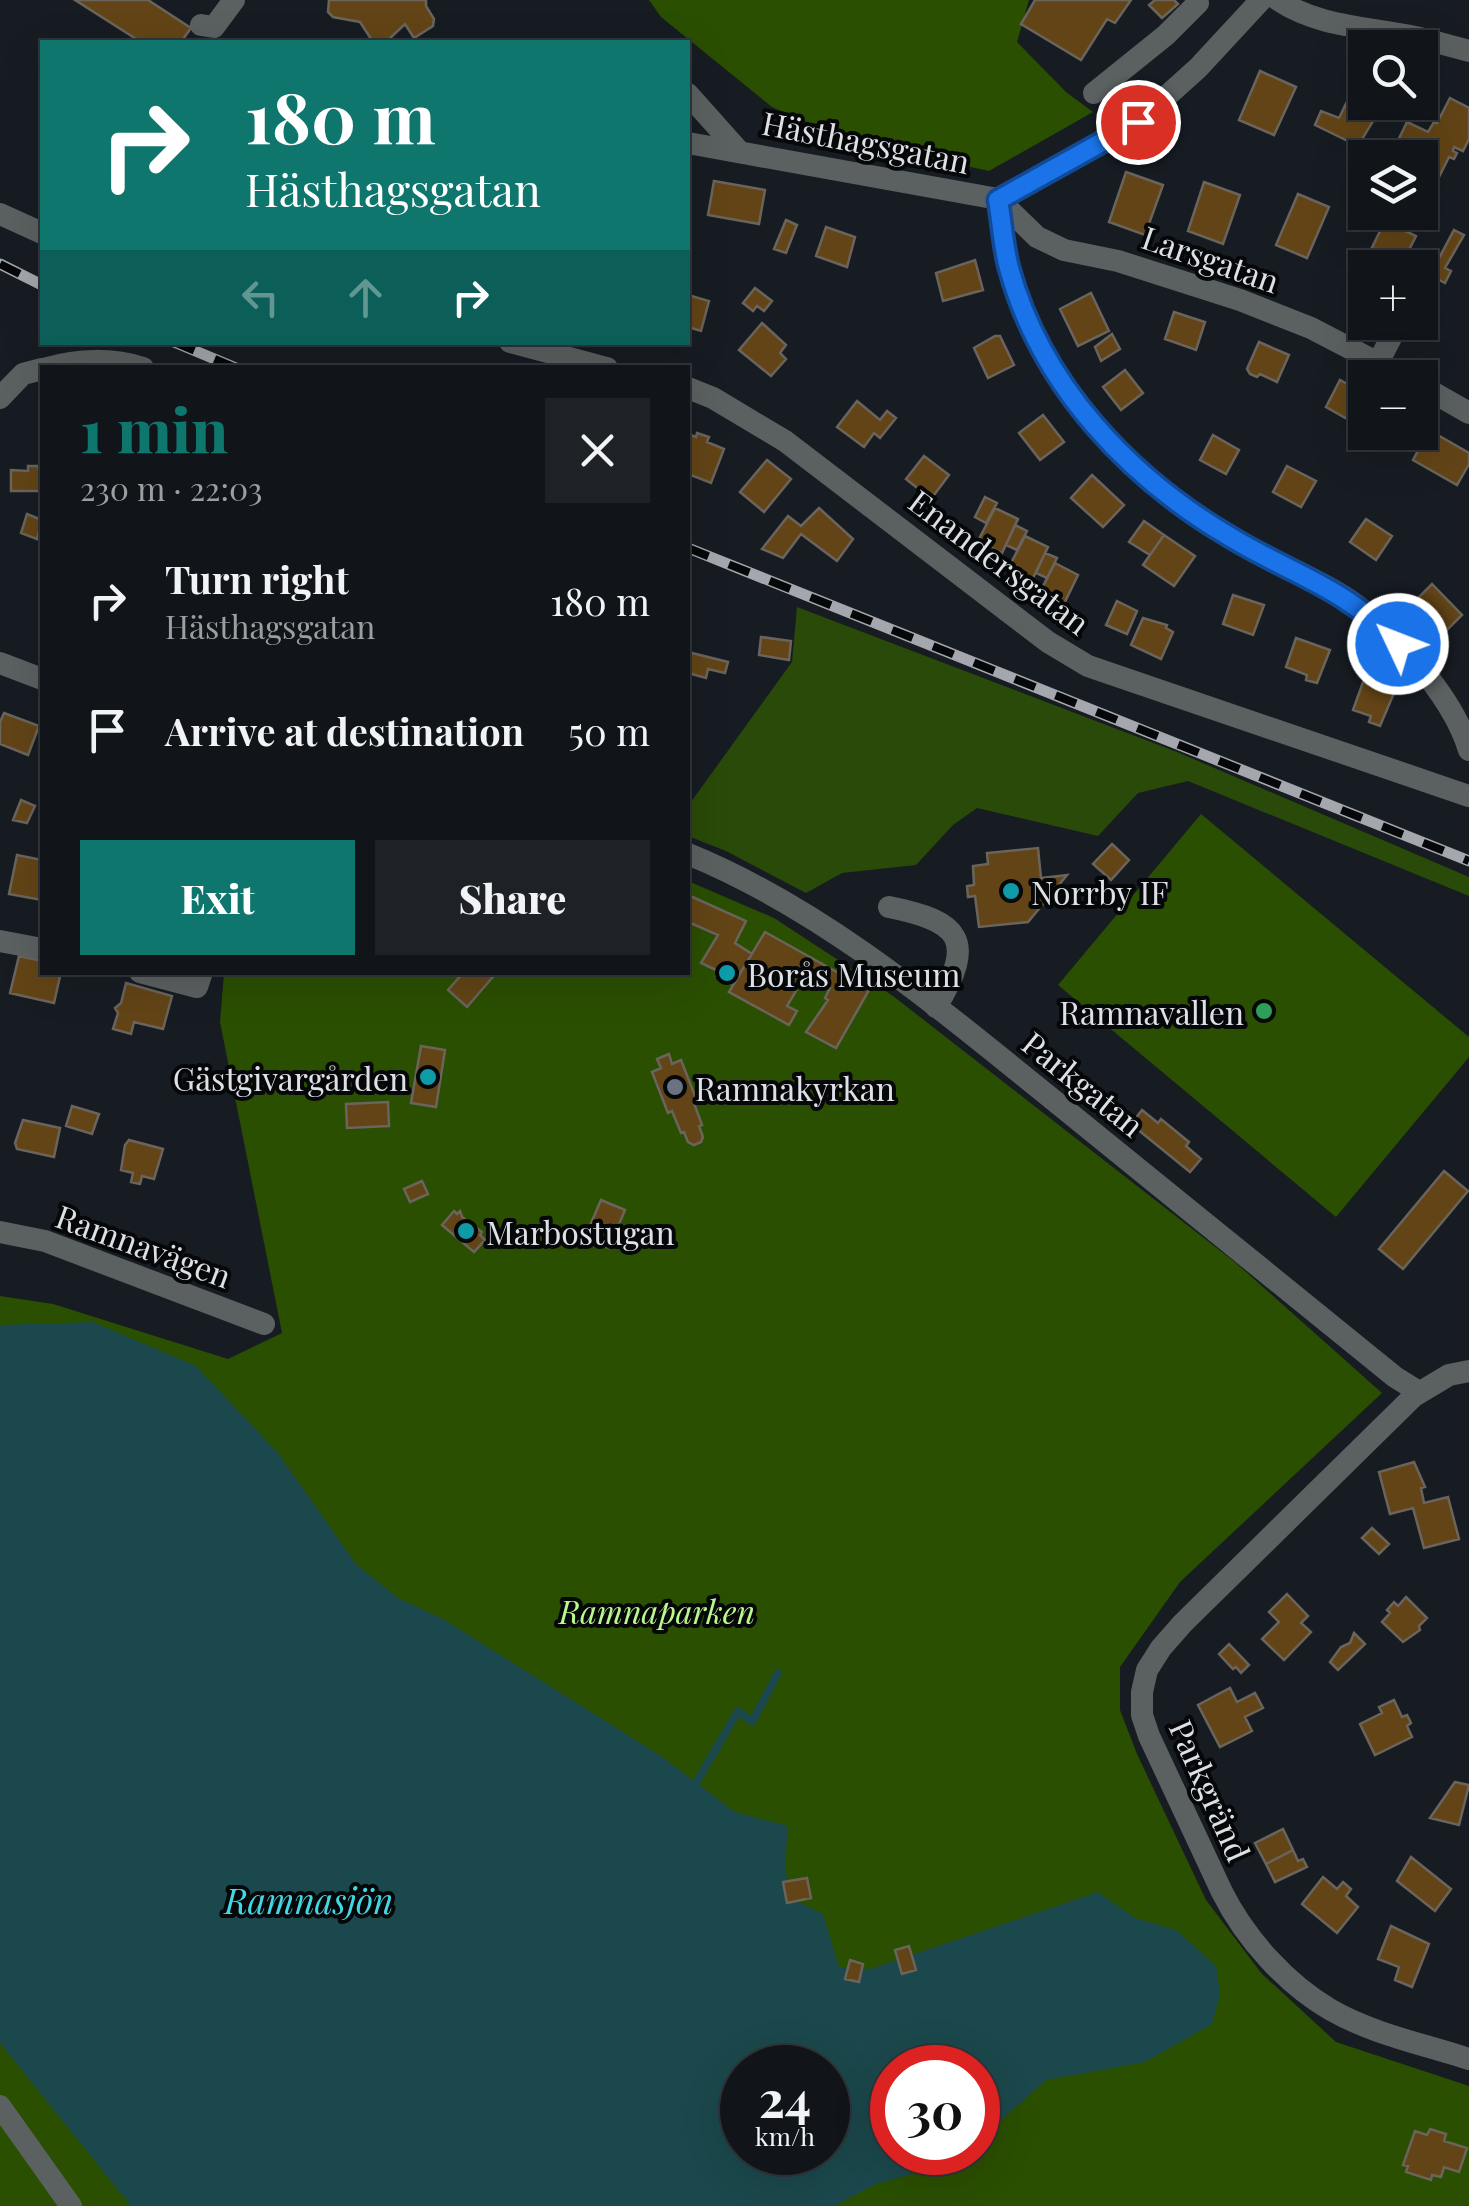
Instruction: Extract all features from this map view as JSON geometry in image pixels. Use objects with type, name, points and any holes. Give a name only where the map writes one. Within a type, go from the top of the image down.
[{"type":"street","points":[[201,25],[214,27],[234,0]]},
{"type":"street","name":"Hästhagsgatan","points":[[690,143],[998,200],[1138,122],[1231,34],[1261,0]]},
{"type":"street","points":[[1278,0],[1298,13],[1326,21],[1469,51]]},
{"type":"street","points":[[1094,93],[1166,35],[1199,2],[1231,34]]},
{"type":"street","points":[[690,96],[738,150]]},
{"type":"street","points":[[998,200],[1008,267],[1030,324],[1058,378],[1099,431],[1170,497],[1232,539],[1336,591],[1377,622],[1419,667],[1462,728],[1469,750]]},
{"type":"street","name":"Larsgatan","points":[[998,200],[1037,237],[1064,250],[1118,261],[1240,300],[1312,328],[1377,360]]},
{"type":"street","points":[[0,214],[40,231]]},
{"type":"street","points":[[521,345],[596,365]]},
{"type":"street","points":[[57,365],[134,365]]},
{"type":"street","points":[[0,398],[24,374],[40,369]]},
{"type":"street","name":"Enandersgatan","points":[[690,389],[785,440],[1048,642],[1088,666],[1469,796]]},
{"type":"street","points":[[1438,395],[1469,413]]},
{"type":"street","points":[[0,664],[40,678]]},
{"type":"street","name":"Parkgatan","points":[[690,855],[783,902],[936,1007],[1395,1378],[1419,1392]]},
{"type":"street","points":[[889,906],[936,919],[955,934],[958,946],[953,972],[936,1007]]},
{"type":"street","points":[[0,942],[40,949]]},
{"type":"street","points":[[162,975],[200,980]]},
{"type":"street","name":"Ramnavägen","points":[[0,1232],[45,1241],[264,1324]]},
{"type":"street","name":"Parkgränd","points":[[1469,1370],[1448,1375],[1419,1392],[1182,1623],[1147,1670],[1142,1692],[1142,1714],[1222,1892],[1257,1947],[1329,2009],[1370,2028],[1469,2059]]},
{"type":"street","points":[[0,2106],[70,2206]]},
{"type":"green space","points":[[649,0],[1029,0],[1017,42],[1066,92],[1093,112],[989,171],[852,141],[772,107],[661,17]]},
{"type":"green space","points":[[797,607],[1177,752],[1469,877],[1469,896],[1188,781],[1138,793],[1098,836],[977,808],[953,825],[916,865],[842,873],[806,893],[690,837],[690,803],[792,662]]},
{"type":"green space","name":"Ramnavallen","points":[[1201,814],[1469,1037],[1469,1057],[1336,1217],[1058,985]]},
{"type":"green space","name":"Ramnaparken","points":[[690,882],[774,918],[893,996],[1236,1263],[1382,1393],[1180,1582],[1120,1667],[1120,1710],[1206,1900],[1262,1974],[1336,2042],[1469,2086],[1469,2206],[0,2206],[0,1296],[53,1304],[228,1359],[282,1333],[220,1022],[224,975],[690,975]]},
{"type":"water","name":"Ramnasjön","points":[[93,1322],[196,1366],[278,1453],[356,1564],[398,1598],[443,1619],[661,1756],[735,1812],[788,1826],[785,1866],[790,1898],[823,1914],[839,1967],[870,1969],[1098,1892],[1135,1918],[1176,1930],[1216,1966],[1220,1995],[1212,2024],[1145,2062],[1046,2080],[1000,2121],[1000,2045],[870,2045],[870,2175],[909,2175],[876,2184],[834,2206],[131,2206],[0,2043],[0,1325]]},
{"type":"building","points":[[75,0],[148,0],[191,28],[182,40],[138,40]]},
{"type":"building","points":[[329,0],[426,0],[434,19],[433,26],[414,38],[405,24],[388,40],[372,40],[360,22],[333,17],[328,12]]},
{"type":"building","points":[[1035,0],[1131,0],[1115,23],[1107,19],[1081,60],[1021,24]]},
{"type":"building","points":[[1155,0],[1174,0],[1178,4],[1162,18],[1149,5]]},
{"type":"building","points":[[1260,71],[1296,87],[1274,135],[1239,120]]},
{"type":"building","points":[[1450,98],[1469,108],[1469,139],[1463,151],[1454,147],[1454,159],[1449,157],[1439,177],[1438,140],[1398,140],[1407,122],[1428,132]]},
{"type":"building","points":[[1348,100],[1348,120],[1374,120],[1362,140],[1348,141],[1315,125],[1321,111],[1339,118]]},
{"type":"building","points":[[1126,172],[1163,185],[1145,235],[1109,222]]},
{"type":"building","points":[[714,181],[765,190],[759,224],[708,215]]},
{"type":"building","points":[[1204,182],[1240,195],[1223,244],[1188,231]]},
{"type":"building","points":[[1298,194],[1329,207],[1307,258],[1276,245]]},
{"type":"building","points":[[786,220],[797,225],[786,253],[774,249]]},
{"type":"building","points":[[826,227],[855,237],[847,267],[816,256]]},
{"type":"building","points":[[1381,230],[1404,230],[1416,236],[1409,250],[1371,250]]},
{"type":"building","points":[[1454,230],[1464,235],[1445,268],[1451,271],[1445,283],[1438,279],[1438,260]]},
{"type":"building","points":[[975,260],[983,290],[943,301],[936,273]]},
{"type":"building","points":[[755,288],[772,301],[764,311],[757,306],[753,311],[743,303]]},
{"type":"building","points":[[1091,293],[1109,331],[1078,346],[1060,309]]},
{"type":"building","points":[[690,296],[709,301],[701,331],[690,328]]},
{"type":"building","points":[[1174,312],[1205,322],[1196,350],[1165,339]]},
{"type":"building","points":[[762,323],[786,345],[780,353],[786,359],[771,376],[739,350]]},
{"type":"building","points":[[1112,334],[1120,349],[1101,361],[1095,347]]},
{"type":"building","points":[[1000,336],[1014,365],[988,378],[974,348]]},
{"type":"building","points":[[1259,342],[1289,355],[1277,382],[1250,374],[1247,369]]},
{"type":"building","points":[[1125,370],[1143,393],[1121,410],[1103,387]]},
{"type":"building","points":[[1340,380],[1348,384],[1348,419],[1326,407]]},
{"type":"building","points":[[857,401],[880,420],[887,411],[896,418],[880,438],[874,433],[864,447],[837,427]]},
{"type":"building","points":[[1043,415],[1064,442],[1040,460],[1019,433]]},
{"type":"building","points":[[697,433],[709,437],[707,442],[724,449],[711,483],[690,475],[690,435],[696,437]]},
{"type":"building","points":[[1213,435],[1239,450],[1226,474],[1200,460]]},
{"type":"building","points":[[1438,435],[1469,453],[1469,464],[1457,485],[1413,460],[1418,450],[1438,450]]},
{"type":"building","points":[[924,456],[949,475],[931,499],[906,479]]},
{"type":"building","points":[[767,460],[791,479],[764,512],[740,492]]},
{"type":"building","points":[[28,466],[38,466],[40,491],[11,491],[11,470],[28,471]]},
{"type":"building","points":[[1287,466],[1316,481],[1301,507],[1273,492]]},
{"type":"building","points":[[1092,475],[1124,505],[1103,527],[1071,498]]},
{"type":"building","points":[[985,497],[997,503],[986,523],[975,517]]},
{"type":"building","points":[[819,508],[853,539],[837,561],[801,534],[783,558],[762,549],[788,516],[801,526]]},
{"type":"building","points":[[995,508],[1018,519],[1002,553],[978,541]]},
{"type":"building","points":[[27,514],[40,519],[37,539],[21,533]]},
{"type":"building","points":[[1366,519],[1392,536],[1376,560],[1350,542]]},
{"type":"building","points":[[1144,521],[1164,535],[1150,555],[1129,542]]},
{"type":"building","points":[[1015,525],[1027,531],[1017,550],[1006,545]]},
{"type":"building","points":[[1164,535],[1195,556],[1174,586],[1143,565]]},
{"type":"building","points":[[1025,536],[1048,547],[1032,580],[1008,569]]},
{"type":"building","points":[[1045,553],[1057,558],[1047,578],[1036,573]]},
{"type":"building","points":[[1055,563],[1078,575],[1062,608],[1038,596]]},
{"type":"building","points":[[1432,584],[1462,615],[1440,637],[1410,606]]},
{"type":"building","points":[[1233,595],[1264,605],[1253,635],[1223,624]]},
{"type":"building","points":[[1117,601],[1137,611],[1127,634],[1106,625]]},
{"type":"building","points":[[1143,618],[1167,625],[1173,632],[1161,659],[1131,645]]},
{"type":"building","points":[[761,637],[791,641],[789,660],[759,655]]},
{"type":"building","points":[[1296,638],[1330,650],[1317,683],[1286,667]]},
{"type":"building","points":[[690,652],[728,662],[725,673],[708,669],[706,678],[690,674]]},
{"type":"building","points":[[1363,682],[1394,693],[1380,726],[1369,722],[1371,716],[1353,710]]},
{"type":"building","points":[[4,713],[39,726],[28,755],[0,744]]},
{"type":"building","points":[[21,800],[35,806],[27,823],[13,820]]},
{"type":"building","points":[[1112,844],[1129,860],[1111,880],[1093,864]]},
{"type":"building","name":"Norrby IF","points":[[1038,848],[1041,878],[1067,875],[1028,922],[979,927],[975,896],[968,897],[967,886],[974,885],[973,866],[988,864],[987,853]]},
{"type":"building","points":[[17,855],[40,860],[40,900],[9,894]]},
{"type":"building","points":[[690,896],[746,921],[735,943],[752,954],[733,985],[716,976],[718,971],[701,963],[718,935],[690,923]]},
{"type":"building","points":[[765,932],[869,990],[836,1048],[806,1032],[828,1000],[825,998],[830,988],[810,977],[807,981],[803,979],[787,1006],[797,1011],[789,1025],[729,992]]},
{"type":"building","points":[[19,956],[40,961],[40,975],[60,975],[54,1003],[10,993]]},
{"type":"building","points":[[461,975],[494,975],[467,1007],[448,990]]},
{"type":"building","points":[[126,983],[172,996],[163,1029],[134,1022],[131,1034],[113,1029],[118,1013],[115,1008],[121,1003]]},
{"type":"building","name":"Gästgivargården","points":[[421,1046],[445,1050],[436,1107],[411,1103]]},
{"type":"building","name":"Ramnakyrkan","points":[[669,1054],[672,1064],[681,1060],[697,1101],[694,1103],[703,1137],[694,1145],[681,1133],[672,1111],[668,1113],[652,1072],[661,1068],[657,1059]]},
{"type":"building","points":[[388,1102],[389,1126],[347,1128],[346,1104]]},
{"type":"building","points":[[72,1106],[99,1114],[92,1134],[66,1126]]},
{"type":"building","points":[[1142,1110],[1158,1123],[1161,1119],[1189,1142],[1186,1146],[1201,1159],[1190,1172],[1131,1124]]},
{"type":"building","points":[[23,1120],[60,1128],[54,1157],[17,1149],[15,1143]]},
{"type":"building","points":[[129,1140],[163,1149],[154,1179],[142,1176],[140,1184],[131,1182],[133,1173],[121,1170]]},
{"type":"building","points":[[1444,1171],[1468,1191],[1403,1269],[1379,1249]]},
{"type":"building","points":[[422,1181],[428,1194],[410,1202],[404,1189]]},
{"type":"building","points":[[601,1200],[625,1210],[609,1248],[585,1237]]},
{"type":"building","name":"Marbostugan","points":[[454,1211],[460,1211],[482,1232],[485,1240],[474,1252],[442,1225]]},
{"type":"building","points":[[1414,1462],[1425,1487],[1421,1488],[1424,1503],[1448,1497],[1459,1539],[1424,1548],[1413,1508],[1390,1514],[1379,1472]]},
{"type":"building","points":[[1372,1528],[1389,1544],[1379,1554],[1362,1538]]},
{"type":"building","points":[[1287,1594],[1308,1616],[1301,1623],[1311,1632],[1284,1660],[1262,1639],[1279,1622],[1269,1612]]},
{"type":"building","points":[[1406,1597],[1427,1618],[1420,1630],[1403,1642],[1382,1622],[1394,1602],[1398,1606]]},
{"type":"building","points":[[1354,1633],[1365,1644],[1338,1670],[1330,1662],[1341,1647],[1350,1643]]},
{"type":"building","points":[[1229,1644],[1249,1665],[1241,1673],[1219,1654]]},
{"type":"building","points":[[1230,1688],[1237,1702],[1255,1693],[1263,1708],[1245,1717],[1252,1731],[1220,1747],[1198,1705]]},
{"type":"building","points":[[1394,1700],[1402,1717],[1407,1715],[1411,1723],[1407,1726],[1412,1737],[1375,1755],[1360,1724],[1382,1713],[1379,1707]]},
{"type":"building","points":[[1455,1782],[1469,1785],[1459,1825],[1430,1818]]},
{"type":"building","points":[[1283,1829],[1293,1850],[1266,1864],[1255,1843]]},
{"type":"building","points":[[1293,1850],[1298,1861],[1303,1859],[1307,1867],[1275,1882],[1266,1864]]},
{"type":"building","points":[[1411,1857],[1451,1889],[1435,1911],[1397,1881]]},
{"type":"building","points":[[1323,1877],[1337,1889],[1343,1882],[1351,1889],[1346,1896],[1358,1907],[1337,1933],[1302,1904]]},
{"type":"building","points":[[807,1878],[811,1898],[787,1903],[783,1882]]},
{"type":"building","points":[[1391,1926],[1429,1944],[1412,1987],[1395,1980],[1399,1967],[1378,1959]]},
{"type":"building","points":[[909,1946],[916,1970],[902,1974],[895,1950]]},
{"type":"building","points":[[850,1960],[863,1964],[859,1982],[845,1979]]},
{"type":"building","points":[[1430,2129],[1446,2134],[1444,2141],[1467,2148],[1459,2172],[1444,2167],[1441,2177],[1432,2175],[1431,2180],[1406,2172],[1408,2166],[1403,2165],[1415,2131],[1427,2135]]},
{"type":"waterway","points":[[696,1783],[738,1711],[752,1722],[778,1673]]},
{"type":"railway","points":[[0,264],[40,284]]},
{"type":"railway","points":[[181,345],[229,365]]},
{"type":"railway","points":[[690,549],[1469,861]]},
{"type":"place","name":"Norrby IF","points":[[1011,891]]},
{"type":"place","name":"Borås Museum","points":[[727,973]]},
{"type":"place","name":"Ramnavallen","points":[[1264,1011]]},
{"type":"place","name":"Gästgivargården","points":[[428,1077]]},
{"type":"place","name":"Ramnakyrkan","points":[[675,1087]]},
{"type":"place","name":"Marbostugan","points":[[466,1231]]},
{"type":"route","points":[[1138,122],[998,200],[1008,267],[1030,324],[1058,378],[1099,431],[1132,465],[1170,497],[1232,539],[1336,591],[1377,622],[1398,644]]}]
